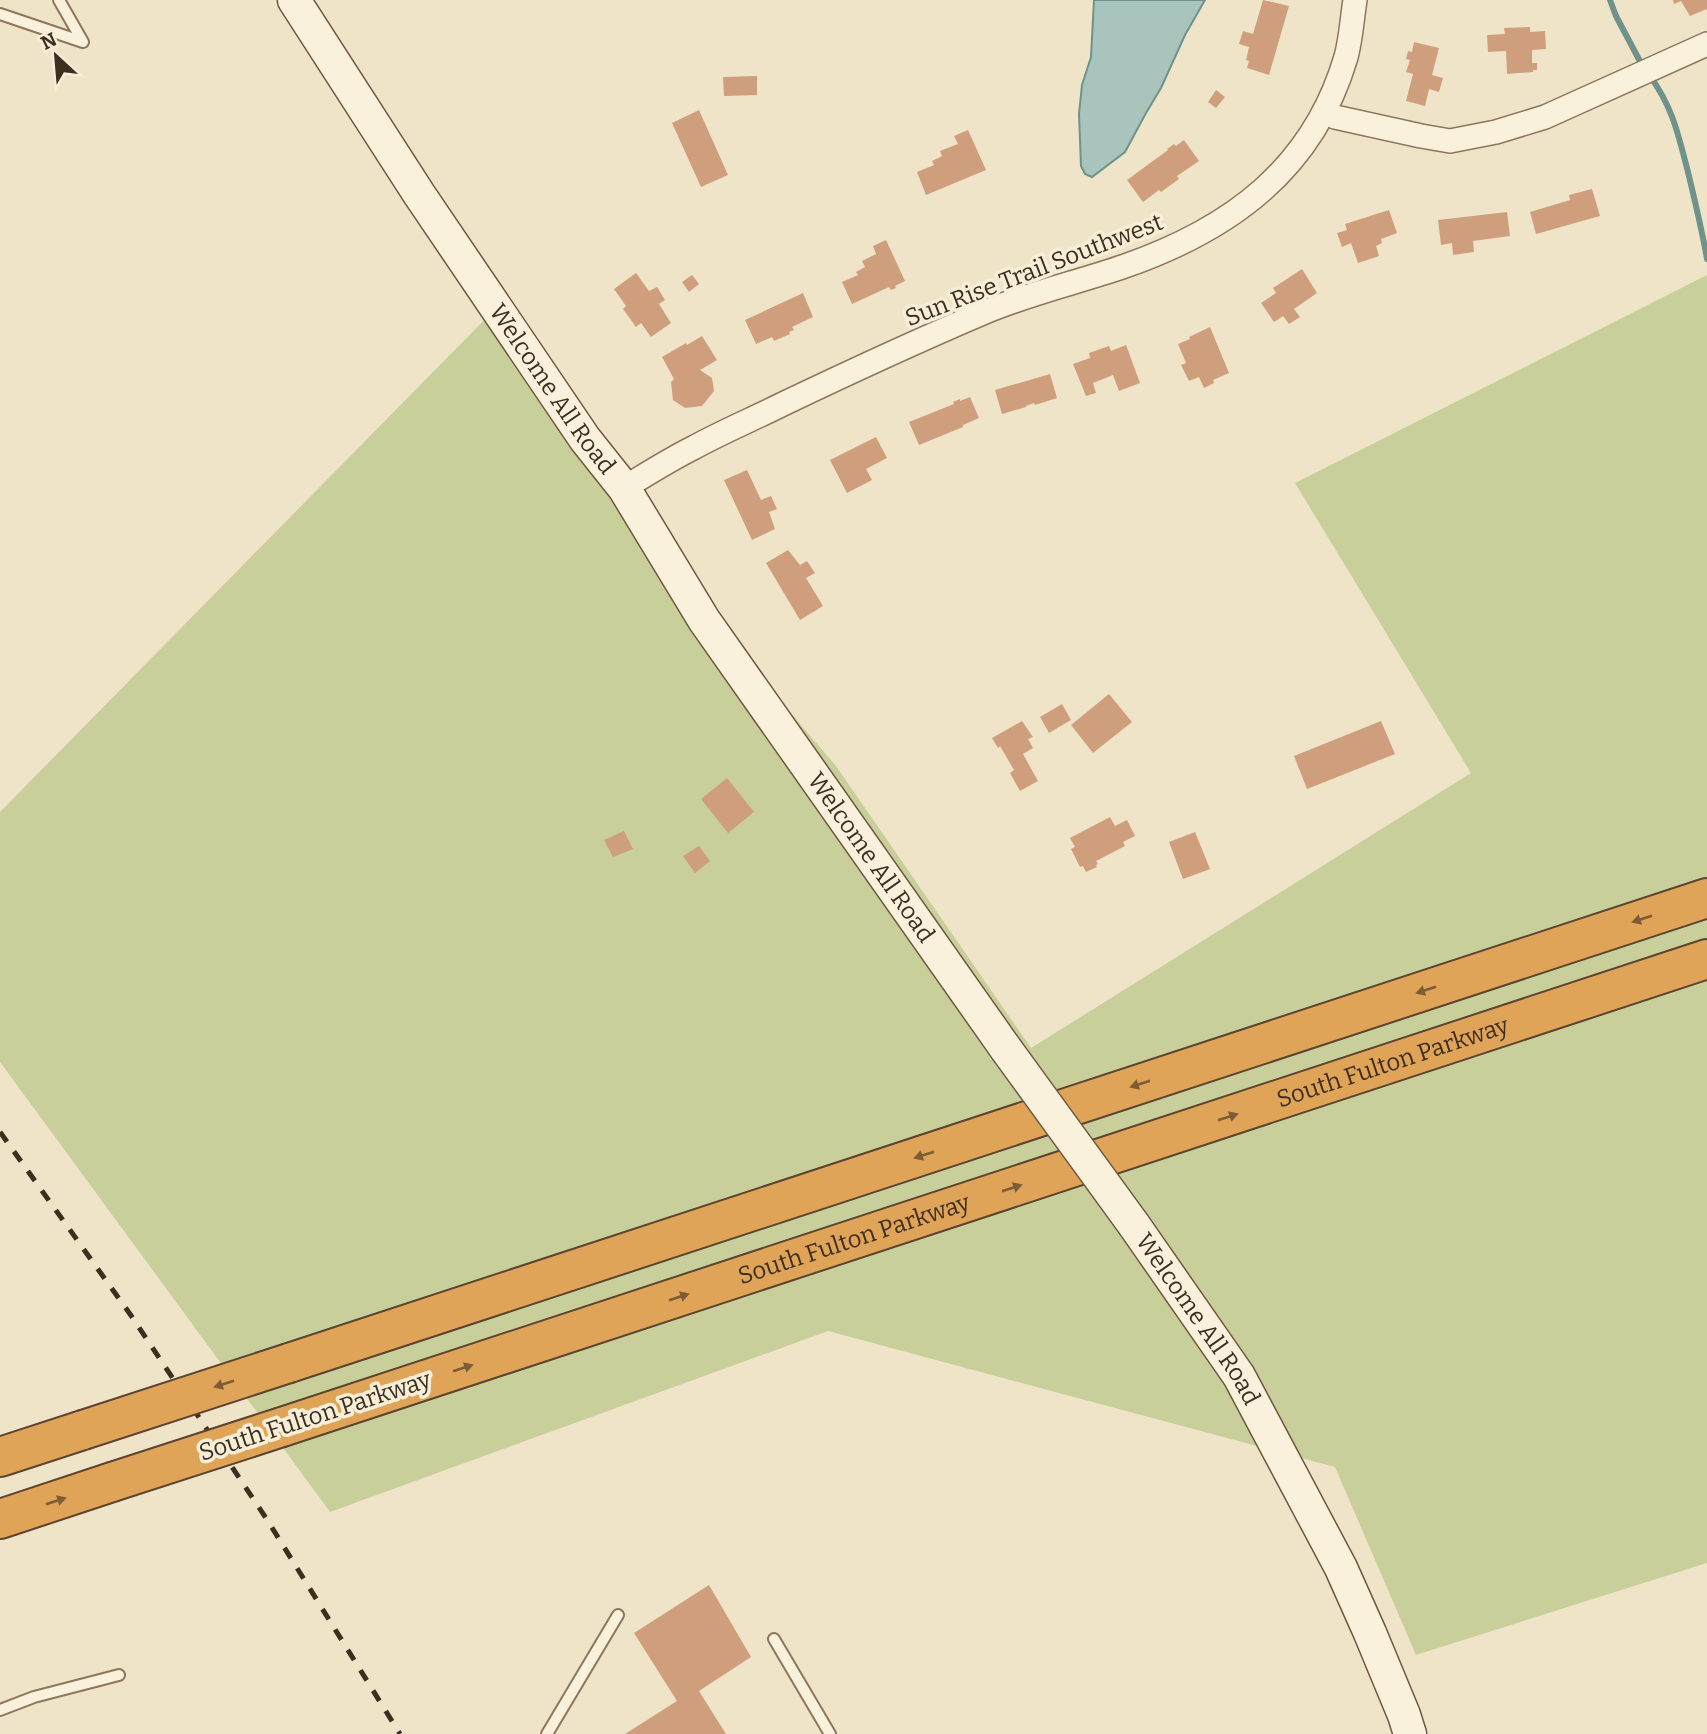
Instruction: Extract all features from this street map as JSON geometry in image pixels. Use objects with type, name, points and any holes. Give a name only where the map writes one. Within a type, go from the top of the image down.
[{"type":"highway","points":[[0,1457],[1707,898]]},
{"type":"highway","name":"South Fulton Parkway","points":[[0,1519],[1707,960]]},
{"type":"street","name":"Welcome All Road","points":[[294,0],[419,194],[585,439],[624,488],[704,620],[1006,1049],[1134,1225],[1238,1376],[1341,1568],[1410,1734]]},
{"type":"street","name":"Sun Rise Trail Southwest","points":[[624,488],[691,448],[904,346],[994,309],[1161,252],[1238,211],[1265,189],[1310,137],[1324,112],[1346,57],[1355,0]]},
{"type":"street","points":[[1324,112],[1335,117],[1450,141],[1496,132],[1545,117],[1707,44]]},
{"type":"lane","points":[[0,14],[83,42],[59,0]]},
{"type":"lane","points":[[547,1734],[618,1615]]},
{"type":"lane","points":[[774,1639],[830,1734]]},
{"type":"lane","points":[[0,1710],[34,1697],[118,1675]]},
{"type":"green space","points":[[1707,275],[1707,1563],[1416,1655],[1335,1467],[828,1331],[330,1512],[0,1062],[0,812],[494,310],[741,655],[836,766],[1031,1048],[1471,773],[1295,483]]},
{"type":"water","points":[[1094,0],[1205,0],[1125,152],[1092,177],[1085,174],[1081,166],[1079,114],[1082,85],[1091,57]]},
{"type":"building","points":[[1263,0],[1289,6],[1269,75],[1247,68],[1249,47],[1239,44],[1243,31],[1253,34]]},
{"type":"building","points":[[1673,0],[1707,0],[1707,9],[1690,16],[1681,1],[1674,4]]},
{"type":"building","points":[[1530,27],[1530,32],[1545,31],[1546,49],[1532,50],[1532,63],[1537,63],[1537,70],[1507,74],[1506,51],[1488,52],[1487,35],[1505,34],[1504,28]]},
{"type":"building","points":[[1414,42],[1439,48],[1432,75],[1443,78],[1439,92],[1429,89],[1425,106],[1406,101],[1413,74],[1406,72],[1410,60],[1406,59],[1408,51],[1412,52]]},
{"type":"building","points":[[757,76],[757,95],[724,96],[723,77]]},
{"type":"building","points":[[1216,90],[1225,97],[1216,108],[1208,102]]},
{"type":"building","points":[[699,110],[728,175],[701,187],[672,123]]},
{"type":"building","points":[[968,130],[986,170],[926,195],[917,172],[934,165],[932,161],[942,156],[940,151],[958,144],[954,136]]},
{"type":"building","points":[[1184,140],[1199,161],[1177,176],[1179,179],[1143,202],[1127,180],[1174,144],[1176,146]]},
{"type":"building","points":[[1592,189],[1600,216],[1536,234],[1530,212],[1570,200],[1569,195]]},
{"type":"building","points":[[1389,210],[1397,233],[1381,239],[1382,243],[1376,246],[1379,256],[1358,263],[1351,243],[1342,247],[1337,233],[1347,230],[1345,224]]},
{"type":"building","points":[[1507,212],[1510,236],[1473,241],[1474,252],[1453,255],[1452,243],[1441,245],[1438,220]]},
{"type":"building","points":[[886,240],[905,281],[895,286],[896,288],[891,290],[889,287],[852,304],[842,282],[858,275],[856,272],[865,267],[862,261],[876,254],[873,246]]},
{"type":"building","points":[[1302,269],[1317,293],[1294,309],[1300,317],[1289,324],[1283,316],[1274,322],[1261,303],[1276,293],[1273,288]]},
{"type":"building","points":[[636,273],[649,291],[657,287],[665,300],[659,304],[671,323],[651,337],[641,323],[636,327],[623,309],[626,306],[614,289]]},
{"type":"building","points":[[692,275],[699,284],[689,292],[682,282]]},
{"type":"building","points":[[803,293],[813,317],[792,327],[794,330],[789,332],[790,334],[774,341],[772,337],[756,344],[745,320]]},
{"type":"building","points":[[1210,327],[1229,373],[1213,380],[1214,383],[1204,388],[1199,377],[1189,381],[1181,365],[1186,363],[1178,344]]},
{"type":"building","points":[[702,336],[717,360],[700,370],[712,378],[714,391],[702,406],[685,408],[673,400],[671,382],[674,379],[662,357]]},
{"type":"building","points":[[1126,345],[1140,383],[1119,391],[1113,375],[1093,383],[1096,393],[1086,396],[1073,364],[1090,358],[1089,353],[1109,346],[1111,351]]},
{"type":"building","points":[[1050,374],[1057,398],[1002,414],[995,390]]},
{"type":"building","points":[[970,397],[979,418],[919,445],[909,422]]},
{"type":"building","points":[[876,437],[887,458],[866,469],[872,480],[847,493],[830,460]]},
{"type":"building","points":[[747,470],[761,500],[771,496],[777,509],[769,512],[775,529],[752,540],[724,480]]},
{"type":"building","points":[[788,550],[800,565],[807,561],[815,573],[806,578],[823,606],[800,620],[766,563]]},
{"type":"building","points":[[1109,694],[1132,722],[1093,753],[1071,725]]},
{"type":"building","points":[[1062,704],[1071,720],[1049,733],[1040,717]]},
{"type":"building","points":[[1022,721],[1033,737],[1028,739],[1033,748],[1023,754],[1038,781],[1020,791],[1010,773],[1014,770],[992,738]]},
{"type":"building","points":[[1381,721],[1395,754],[1307,789],[1294,756]]},
{"type":"building","points":[[727,778],[754,812],[728,833],[701,799]]},
{"type":"building","points":[[1110,817],[1115,826],[1127,820],[1135,836],[1123,842],[1125,846],[1096,861],[1097,867],[1086,872],[1083,866],[1080,867],[1071,849],[1075,847],[1070,838]]},
{"type":"building","points":[[624,831],[633,849],[613,857],[604,840]]},
{"type":"building","points":[[1195,832],[1210,869],[1183,879],[1169,842]]},
{"type":"building","points":[[699,846],[710,861],[695,873],[683,856]]},
{"type":"building","points":[[709,1585],[751,1657],[699,1691],[726,1734],[625,1734],[677,1701],[634,1633]]},
{"type":"waterway","points":[[1610,0],[1643,67]]},
{"type":"waterway","points":[[1650,76],[1664,99],[1678,133],[1707,259]]},
{"type":"railway","points":[[0,1132],[130,1314],[266,1518],[400,1734]]}]
